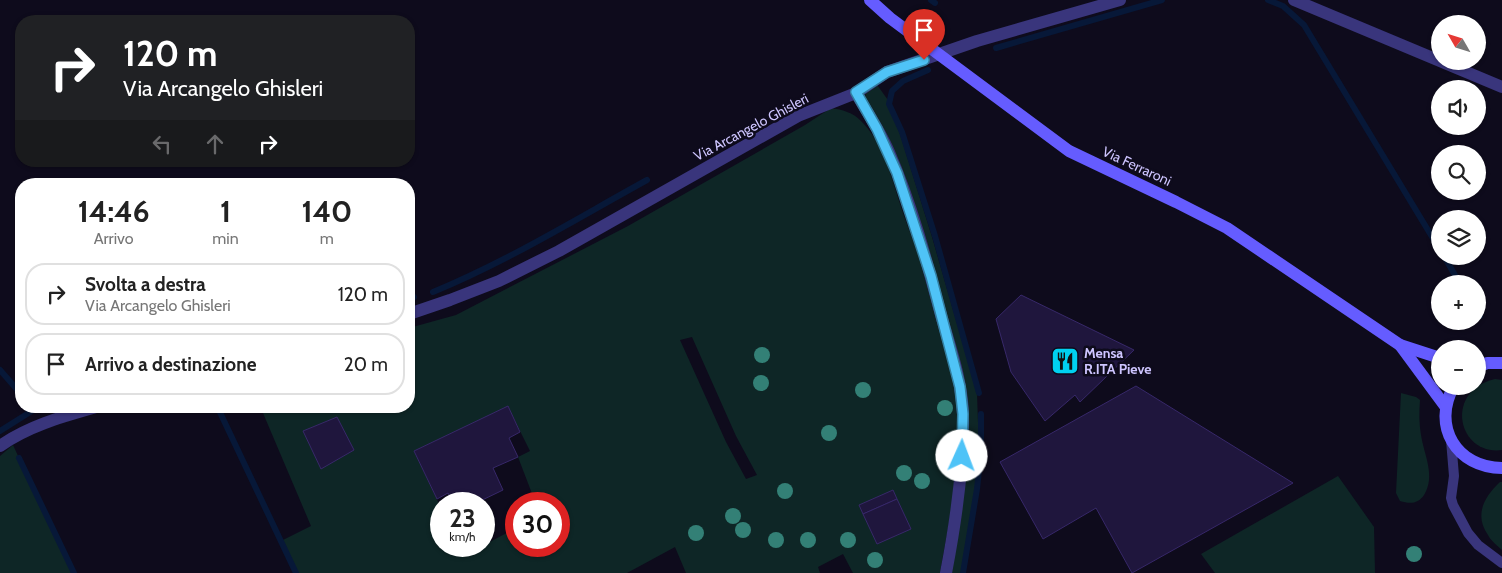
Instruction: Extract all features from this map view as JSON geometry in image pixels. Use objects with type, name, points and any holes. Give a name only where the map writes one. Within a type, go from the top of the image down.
[{"type":"main road","name":"Via Ferraroni","points":[[870,0],[890,18],[1069,151],[1227,228],[1400,345]]},
{"type":"main road","points":[[1400,345],[1431,355]]},
{"type":"main road","points":[[1400,345],[1446,406]]},
{"type":"main road","points":[[1486,363],[1502,363]]},
{"type":"main road","points":[[1449,395],[1445,424],[1451,440],[1461,454],[1474,463],[1490,468],[1502,468]]},
{"type":"street","name":"Via Arcangelo Ghisleri","points":[[415,312],[499,281],[528,267],[798,116],[856,92],[887,72],[938,54],[1120,0]]},
{"type":"street","points":[[1294,0],[1502,87]]},
{"type":"street","points":[[856,92],[877,129],[897,173],[931,276],[960,387],[963,414],[960,474],[954,529],[946,573]]},
{"type":"street","points":[[0,446],[31,428],[78,413]]},
{"type":"lane","points":[[1451,440],[1454,476],[1451,498],[1453,505],[1468,533],[1478,545],[1502,563]]},
{"type":"green space","points":[[875,82],[890,103],[887,104],[900,134],[977,393],[979,452],[962,573],[950,573],[967,434],[941,300],[866,102],[865,91]]},
{"type":"green space","points":[[831,108],[851,113],[869,130],[881,151],[891,175],[940,320],[954,378],[958,406],[958,451],[955,486],[940,573],[853,573],[843,554],[818,567],[820,573],[686,573],[675,547],[627,573],[296,573],[281,541],[311,526],[263,413],[415,413],[415,326],[456,315],[628,226],[805,125]],"holes":[[[692,337],[736,436],[757,475],[746,479],[726,442],[680,340]],[[508,407],[530,451],[518,457],[531,492],[570,492],[570,557],[505,557],[505,534],[495,539],[495,557],[430,557],[430,492],[433,492],[414,451]]]},
{"type":"green space","points":[[1495,379],[1502,380],[1502,450],[1487,449],[1475,443],[1467,433],[1462,421],[1463,408],[1468,396],[1486,395],[1486,383]]},
{"type":"green space","points":[[1401,393],[1420,400],[1420,431],[1429,473],[1429,480],[1424,495],[1419,500],[1407,503],[1400,501],[1396,493]]},
{"type":"green space","points":[[13,445],[74,573],[0,573],[0,456]]},
{"type":"green space","points":[[1338,476],[1374,527],[1375,573],[1215,573],[1201,554]]},
{"type":"green space","points":[[1502,482],[1502,550],[1492,541],[1484,528],[1481,513],[1485,500]]},
{"type":"building","name":"Mensa R.ITA Pieve","points":[[1021,295],[1134,350],[1080,402],[1075,395],[1045,421],[1011,372],[996,319]]},
{"type":"building","points":[[1136,386],[1293,483],[1132,573],[1096,508],[1043,539],[1000,462]]},
{"type":"building","points":[[508,406],[520,432],[509,438],[518,457],[493,468],[503,490],[495,494],[495,492],[434,492],[414,451]]},
{"type":"building","points":[[337,417],[354,450],[321,469],[303,431]]},
{"type":"building","points":[[893,490],[897,499],[863,514],[859,505]]},
{"type":"building","points":[[897,499],[911,529],[877,544],[863,514]]},
{"type":"waterway","points":[[931,0],[935,3]]},
{"type":"waterway","points":[[996,48],[1162,0]]},
{"type":"waterway","points":[[1268,0],[1283,6],[1304,25],[1431,235]]},
{"type":"waterway","points":[[928,70],[903,81],[892,91],[889,104],[902,132],[935,236],[979,393]]},
{"type":"waterway","points":[[433,292],[515,253],[647,180]]},
{"type":"waterway","points":[[1449,265],[1455,275]]},
{"type":"waterway","points":[[0,370],[15,387]]},
{"type":"waterway","points":[[0,431],[29,413]]},
{"type":"waterway","points":[[220,413],[296,573]]},
{"type":"waterway","points":[[963,573],[977,489],[981,452],[981,414]]},
{"type":"waterway","points":[[19,458],[74,573]]},
{"type":"place","name":"Mensa R.ITA Pieve","points":[[1065,361]]},
{"type":"route","points":[[924,60],[887,72],[856,92],[888,150],[931,276],[958,375],[963,414],[962,456]]}]
